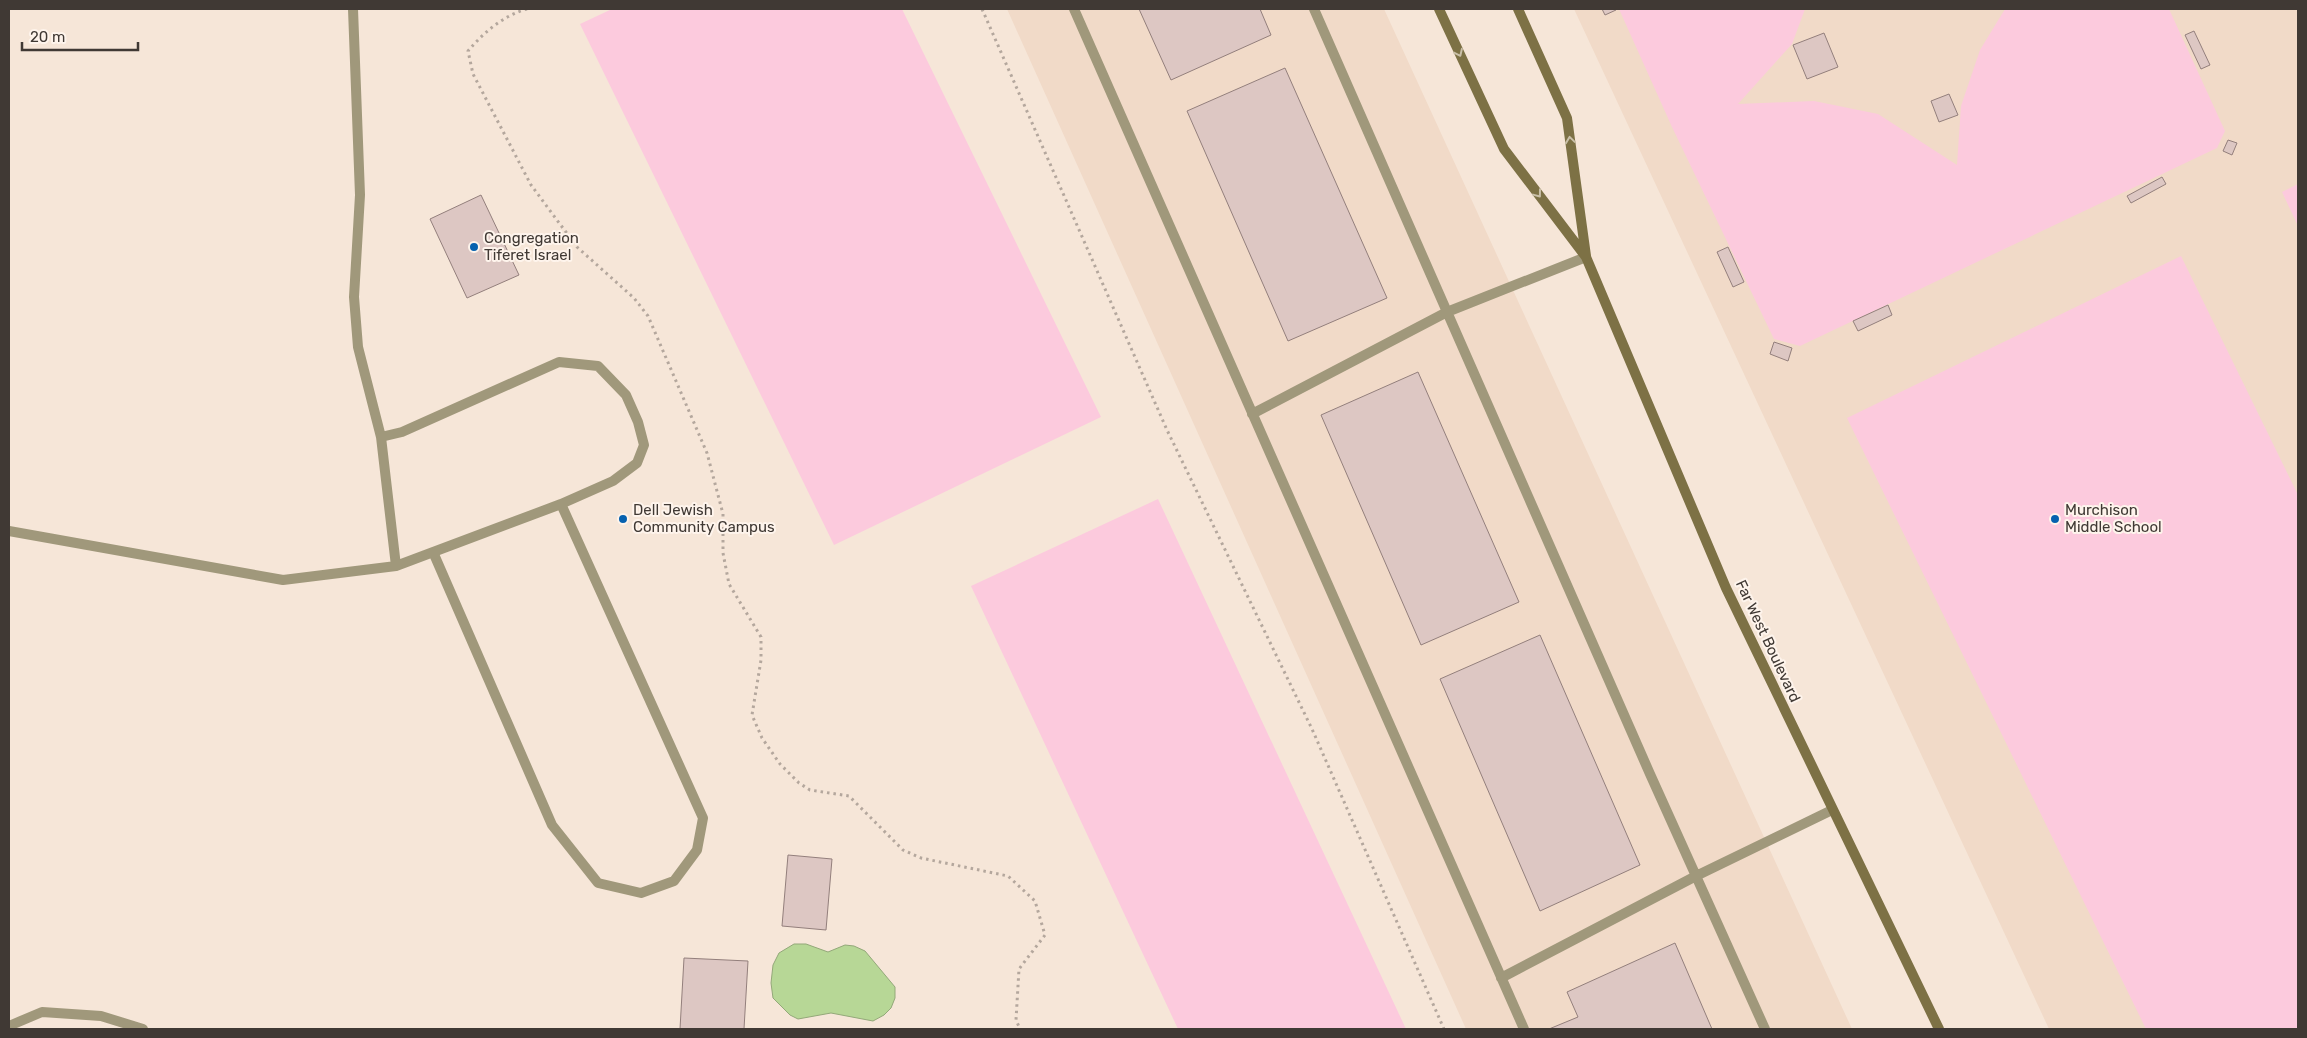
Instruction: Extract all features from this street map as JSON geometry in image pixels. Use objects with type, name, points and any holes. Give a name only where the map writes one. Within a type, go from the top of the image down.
[{"type":"street","name":"Far West Boulevard","points":[[1439,9],[1504,149],[1586,257],[1726,588],[1939,1029]]},
{"type":"street","name":"Far West Boulevard","points":[[1518,9],[1567,118],[1586,257]]},
{"type":"lane","points":[[353,9],[360,195],[354,297],[358,347],[381,438],[396,566]]},
{"type":"lane","points":[[1074,9],[1524,1029]]},
{"type":"lane","points":[[1314,9],[1765,1029]]},
{"type":"lane","points":[[1252,414],[1447,312],[1586,257]]},
{"type":"lane","points":[[9,531],[283,580],[396,566],[561,504],[613,481],[637,463],[644,445],[638,422],[626,395],[598,366],[559,362],[402,432],[381,438]]},
{"type":"lane","points":[[433,552],[552,825],[598,883],[642,893],[674,881],[697,850],[702,818],[561,504]]},
{"type":"lane","points":[[1501,978],[1696,876],[1832,810]]},
{"type":"lane","points":[[9,1026],[42,1012],[101,1016],[143,1029]]},
{"type":"path","points":[[527,9],[514,12],[478,38],[468,51],[473,74],[531,185],[577,247],[634,298],[648,316],[715,476],[723,514],[722,553],[729,584],[760,637],[761,660],[752,715],[762,738],[780,764],[799,783],[810,790],[849,796],[903,850],[921,858],[1008,876],[1035,901],[1046,935],[1019,969],[1016,1020],[1020,1029]]},
{"type":"path","points":[[982,9],[1167,430],[1312,730],[1444,1029]]},
{"type":"shaded area","points":[[612,9],[902,9],[1101,417],[834,545],[580,24]]},
{"type":"shaded area","points":[[1007,9],[1384,9],[1852,1029],[1466,1029]]},
{"type":"shaded area","name":"Murchison Middle School","points":[[1574,9],[2298,9],[2298,1029],[2049,1029]]},
{"type":"shaded area","points":[[1619,9],[1805,9],[1792,44],[1738,104],[1814,101],[1878,114],[1957,165],[1961,106],[1980,50],[2005,9],[2169,9],[2225,131],[2217,148],[1800,346],[1774,339],[1672,127]]},
{"type":"shaded area","points":[[2298,184],[2298,226],[2282,192]]},
{"type":"shaded area","points":[[2181,256],[2298,495],[2298,1029],[2146,1029],[1847,418]]},
{"type":"shaded area","points":[[1158,499],[1406,1029],[1178,1029],[971,586]]},
{"type":"shaded area","points":[[794,944],[806,944],[828,952],[845,945],[854,946],[865,951],[895,987],[895,998],[891,1008],[884,1015],[873,1021],[831,1013],[798,1019],[790,1015],[773,998],[771,983],[773,965],[779,953]]},
{"type":"building","points":[[1139,9],[1260,9],[1271,35],[1171,80]]},
{"type":"building","points":[[1602,9],[1615,9],[1616,10],[1605,15]]},
{"type":"building","points":[[2194,31],[2210,65],[2201,69],[2185,35]]},
{"type":"building","points":[[1824,33],[1838,67],[1807,79],[1793,45]]},
{"type":"building","points":[[1285,68],[1387,298],[1288,341],[1187,111]]},
{"type":"building","points":[[1949,94],[1958,115],[1939,122],[1931,101]]},
{"type":"building","points":[[2228,140],[2237,143],[2232,155],[2223,151]]},
{"type":"building","points":[[2162,177],[2166,184],[2131,203],[2127,196]]},
{"type":"building","name":"Congregation Tiferet Israel","points":[[481,195],[519,275],[467,298],[430,219]]},
{"type":"building","points":[[1728,247],[1744,282],[1733,287],[1717,252]]},
{"type":"building","points":[[1888,305],[1892,315],[1858,331],[1853,321]]},
{"type":"building","points":[[1774,342],[1792,348],[1788,361],[1770,354]]},
{"type":"building","points":[[1418,372],[1519,602],[1421,645],[1321,415]]},
{"type":"building","points":[[1540,635],[1640,865],[1540,911],[1440,679]]},
{"type":"building","points":[[788,855],[832,859],[826,930],[782,926]]},
{"type":"building","points":[[1675,943],[1712,1029],[1549,1029],[1578,1017],[1567,992]]},
{"type":"building","points":[[684,958],[748,961],[744,1029],[680,1029]]},
{"type":"place","name":"Congregation Tiferet Israel","points":[[474,247]]},
{"type":"place","name":"Dell Jewish Community Campus","points":[[623,519]]},
{"type":"place","name":"Murchison Middle School","points":[[2055,519]]}]
